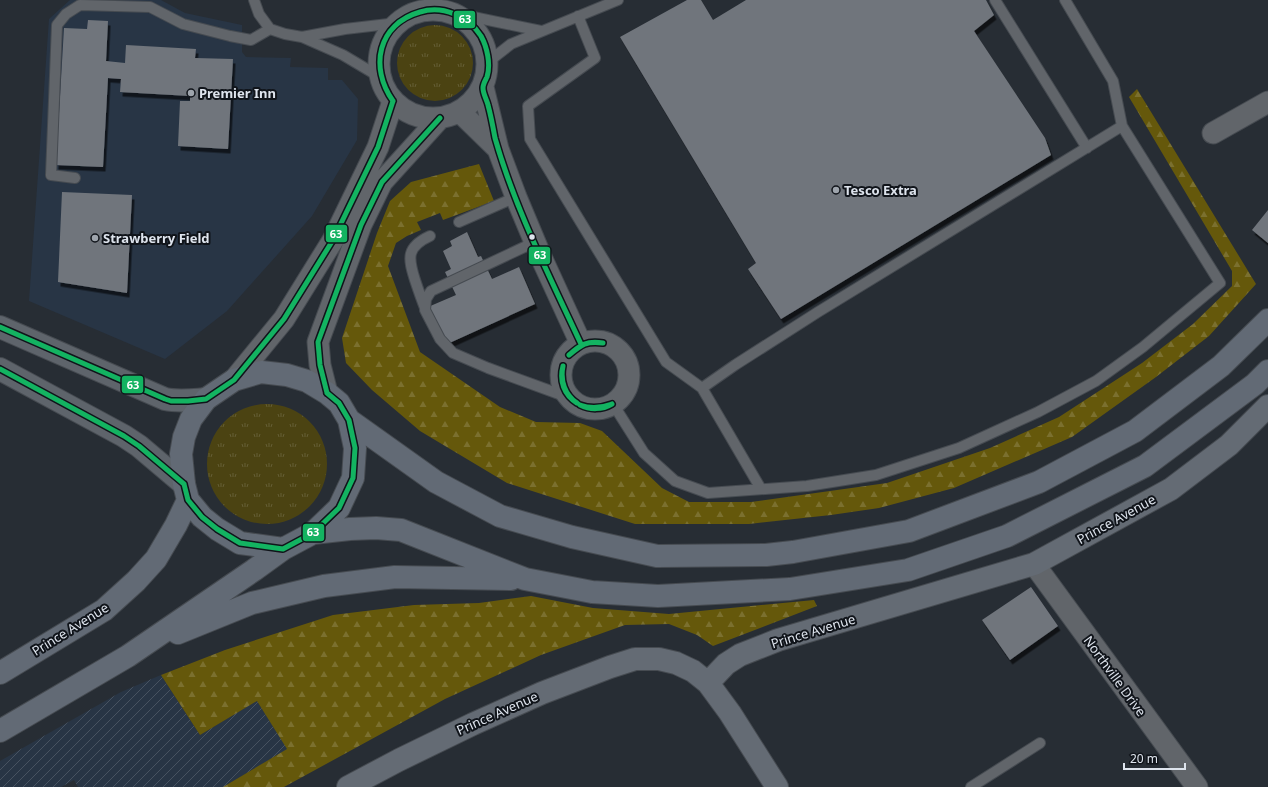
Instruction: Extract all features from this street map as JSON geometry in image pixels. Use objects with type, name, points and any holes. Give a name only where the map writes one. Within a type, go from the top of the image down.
[{"type":"highway","points":[[349,420],[436,482],[500,516],[572,537],[657,556],[766,555],[793,552],[909,531],[1039,482],[1135,430],[1222,366],[1268,320]]},
{"type":"highway","points":[[128,656],[252,603],[324,586],[395,578],[524,579],[592,592],[658,596],[790,590],[908,570],[1007,536],[1145,466],[1255,384],[1268,371]]},
{"type":"highway","points":[[0,731],[128,656],[283,549],[314,533],[339,508],[353,478],[355,448],[349,420],[339,403],[327,393],[307,381],[287,375],[261,372],[234,380],[206,399],[191,419],[184,437],[181,454],[186,492],[202,517],[217,529],[240,543],[283,549]]},
{"type":"highway","name":"Prince Avenue","points":[[0,673],[104,610],[136,581],[156,559],[176,525],[186,492]]},
{"type":"highway","points":[[314,533],[376,528],[401,530],[524,579]]},
{"type":"main road","points":[[0,327],[164,399],[171,401],[206,399]]},
{"type":"main road","points":[[0,369],[129,439],[139,446],[186,492]]},
{"type":"main road","name":"Prince Avenue","points":[[348,787],[473,724],[547,691],[610,667],[635,659],[659,659],[676,663],[693,671],[708,683],[726,664],[740,655],[778,640],[1034,564],[1170,489],[1229,444],[1268,406]]},
{"type":"main road","points":[[708,683],[730,713],[778,787]]},
{"type":"street","points":[[327,393],[320,365],[318,342],[361,225],[382,182],[450,115],[474,101],[483,87],[487,74],[488,62],[486,48],[470,22],[454,13],[440,9],[425,10],[410,14],[397,23],[388,34],[382,46],[379,61],[380,77],[385,90],[403,109],[426,118],[450,115],[498,149]]},
{"type":"street","points":[[483,87],[498,149],[516,197],[581,344]]},
{"type":"street","points":[[234,380],[284,319],[333,240],[378,147],[394,101]]},
{"type":"street","points":[[1214,133],[1268,102]]},
{"type":"street","points":[[592,341],[604,342],[614,346],[622,354],[628,364],[629,376],[627,386],[622,396],[613,404],[605,408],[595,409],[586,408],[570,398],[564,389],[562,368],[566,358],[572,350],[581,344],[592,341]]},
{"type":"street","name":"Northville Drive","points":[[1034,564],[1197,787]]},
{"type":"lane","points":[[254,0],[259,14],[270,29],[284,34],[302,37],[343,55],[380,77]]},
{"type":"lane","points":[[488,62],[511,44],[618,0]]},
{"type":"lane","points":[[995,0],[1087,148]]},
{"type":"lane","points":[[613,404],[644,453],[675,481],[708,493],[807,486],[876,475],[960,448],[1038,412],[1096,382],[1143,347],[1220,283],[1122,126],[1113,80],[1065,0]]},
{"type":"lane","points":[[75,178],[50,176],[57,25],[66,14],[80,4],[150,7],[183,24],[251,40],[270,29]]},
{"type":"lane","points":[[454,13],[541,31]]},
{"type":"lane","points":[[578,16],[595,58],[528,106],[530,139],[666,362],[702,388],[761,489]]},
{"type":"lane","points":[[302,37],[345,29],[397,23]]},
{"type":"lane","points":[[702,388],[824,308],[1122,126]]},
{"type":"lane","points":[[459,222],[516,197]]},
{"type":"lane","points":[[430,236],[416,244],[411,252],[410,261],[425,310],[440,339],[453,353],[488,368],[570,398]]},
{"type":"lane","points":[[425,310],[426,299],[430,291],[535,242]]},
{"type":"lane","points":[[971,787],[1040,743]]},
{"type":"shaded area","points":[[70,0],[161,0],[185,13],[242,25],[242,52],[246,57],[291,58],[290,67],[328,68],[328,80],[342,80],[358,99],[357,140],[312,216],[227,311],[165,359],[29,301],[49,19]]},
{"type":"shaded area","points":[[161,675],[200,735],[257,701],[288,749],[223,787],[78,787],[74,780],[61,787],[0,787],[0,761],[121,692]]},
{"type":"green space","points":[[428,25],[442,25],[456,31],[467,42],[473,56],[473,70],[470,78],[462,90],[456,95],[442,101],[428,101],[414,95],[403,84],[397,70],[397,56],[403,42],[414,31]]},
{"type":"green space","points":[[1137,89],[1256,284],[1209,336],[1156,377],[1072,437],[954,488],[879,508],[831,515],[749,524],[635,524],[507,483],[420,431],[372,390],[346,363],[342,338],[377,233],[390,201],[411,182],[479,164],[494,201],[443,220],[440,213],[417,222],[421,230],[396,243],[388,266],[420,352],[500,407],[536,422],[580,423],[602,431],[662,488],[689,502],[751,502],[887,483],[990,448],[1059,417],[1142,363],[1193,324],[1232,286],[1232,271],[1129,97]]},
{"type":"green space","points":[[267,404],[279,405],[290,409],[300,414],[309,422],[317,431],[322,441],[326,452],[326,476],[322,487],[317,497],[309,506],[300,514],[290,519],[279,523],[267,524],[255,523],[244,519],[234,514],[225,506],[217,497],[212,487],[208,476],[207,464],[208,452],[212,441],[217,431],[225,422],[234,414],[244,409],[255,405]]},
{"type":"green space","points":[[531,596],[593,608],[669,614],[814,600],[817,606],[713,646],[697,635],[669,624],[625,625],[541,655],[445,699],[284,787],[223,787],[287,749],[257,701],[200,735],[161,675],[225,650],[333,615],[414,605],[479,603]]},
{"type":"building","name":"Tesco Extra","points":[[687,0],[701,0],[713,20],[746,0],[986,0],[994,15],[974,31],[1045,138],[1051,155],[781,319],[748,269],[756,263],[620,37]]},
{"type":"building","name":"Premier Inn","points":[[88,20],[108,21],[106,61],[125,63],[126,45],[196,49],[195,58],[233,59],[228,149],[178,146],[180,101],[190,101],[190,96],[120,92],[121,79],[108,78],[103,167],[56,165],[64,28],[87,29]]},
{"type":"building","name":"Strawberry Field","points":[[62,192],[132,195],[127,293],[58,282]]},
{"type":"building","points":[[1268,210],[1268,243],[1252,230]]},
{"type":"building","points":[[467,232],[478,257],[481,256],[492,279],[519,267],[535,304],[445,345],[428,307],[456,295],[445,272],[451,269],[443,251],[452,246],[450,241]]},
{"type":"building","points":[[1031,587],[1058,626],[1010,660],[982,620]]},
{"type":"transit line","name":"63","points":[[393,101],[381,74],[380,61],[382,48],[387,36],[395,26],[406,18],[420,12],[437,10],[454,14],[462,18],[476,29],[487,50],[489,67],[487,77],[483,85],[483,90],[503,164],[523,217],[581,344]]},
{"type":"transit line","name":"63","points":[[0,327],[165,399],[171,401],[206,399],[234,380],[284,319],[333,240],[378,147],[393,101]]},
{"type":"transit line","name":"63","points":[[327,393],[320,365],[318,342],[361,225],[382,182],[440,118]]},
{"type":"transit line","name":"63","points":[[569,355],[584,344],[593,342],[603,343]]},
{"type":"transit line","name":"63","points":[[569,355],[584,344],[593,342],[603,343]]},
{"type":"transit line","name":"63","points":[[563,366],[562,377],[564,387],[569,396],[577,403]]},
{"type":"transit line","name":"63","points":[[563,366],[562,382],[566,392],[577,403]]},
{"type":"transit line","name":"63","points":[[0,369],[124,436],[139,446],[184,484]]},
{"type":"transit line","name":"63","points":[[184,484],[188,500],[202,517],[217,529],[240,543],[283,549],[313,533],[339,508],[353,478],[355,448],[349,420],[339,403],[327,393]]},
{"type":"transit line","name":"63","points":[[580,405],[596,408],[612,404]]},
{"type":"transit line","name":"63","points":[[580,405],[596,409],[612,404]]},
{"type":"place","name":"Premier Inn","points":[[191,93]]},
{"type":"place","name":"Tesco Extra","points":[[836,190]]},
{"type":"place","name":"Strawberry Field","points":[[95,238]]}]
